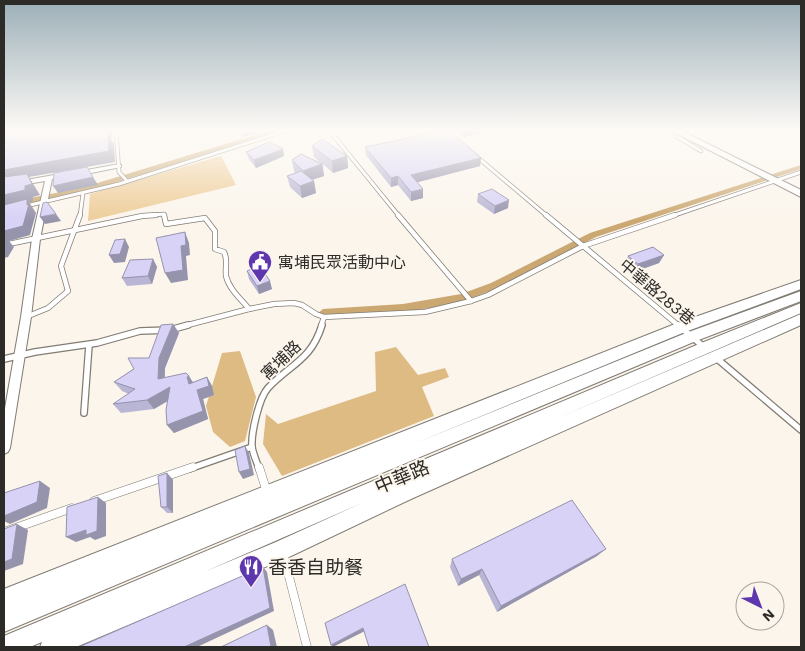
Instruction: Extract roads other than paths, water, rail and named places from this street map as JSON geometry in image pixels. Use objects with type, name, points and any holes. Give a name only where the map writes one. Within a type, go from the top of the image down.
[{"type":"main road","points":[[736,160],[801,194]]},
{"type":"main road","name":"中華路","points":[[4,600],[404,493],[697,342],[801,284]]},
{"type":"main road","name":"中華路","points":[[4,647],[801,296]]},
{"type":"main road","name":"中華路","points":[[697,342],[801,308]]},
{"type":"main road","name":"中華路","points":[[697,342],[801,319]]},
{"type":"main road","name":"中華路","points":[[4,621],[276,526]]},
{"type":"main road","name":"中華路","points":[[51,647],[126,614],[276,526]]},
{"type":"street","points":[[67,178],[120,171]]},
{"type":"street","points":[[4,186],[53,181]]},
{"type":"street","points":[[4,192],[53,181]]},
{"type":"street","points":[[4,448],[26,317],[36,239],[44,202],[53,181]]},
{"type":"lane","points":[[119,160],[120,171],[127,181]]},
{"type":"lane","points":[[21,208],[83,194],[192,160]]},
{"type":"lane","points":[[354,160],[459,289],[472,301]]},
{"type":"lane","name":"中華路283巷","points":[[482,160],[801,430]]},
{"type":"lane","points":[[4,359],[20,354],[89,345],[158,328],[170,330],[262,305],[299,304],[314,315],[324,316],[424,312],[472,301],[488,295],[583,246],[773,179],[801,172]]},
{"type":"lane","points":[[26,317],[48,308],[68,291],[61,266],[73,230],[79,222],[83,194]]},
{"type":"lane","points":[[4,245],[142,216],[164,214],[166,224],[205,218],[215,231],[215,249],[224,252],[227,257],[224,271],[227,282],[249,309]]},
{"type":"lane","name":"寓埔路","points":[[307,647],[276,526],[252,446],[257,413],[267,389],[302,360],[317,341],[324,316]]},
{"type":"lane","points":[[84,413],[89,345]]},
{"type":"lane","points":[[88,503],[252,446]]},
{"type":"lane","points":[[4,532],[78,506]]},
{"type":"waterway","points":[[4,209],[20,203],[83,190],[179,160]]},
{"type":"waterway","points":[[323,313],[403,308],[462,297],[495,285],[593,235],[801,167]]},
{"type":"place","name":"寓埔民眾活動中心","points":[[260,283]]},
{"type":"place","name":"香香自助餐","points":[[251,588]]}]
